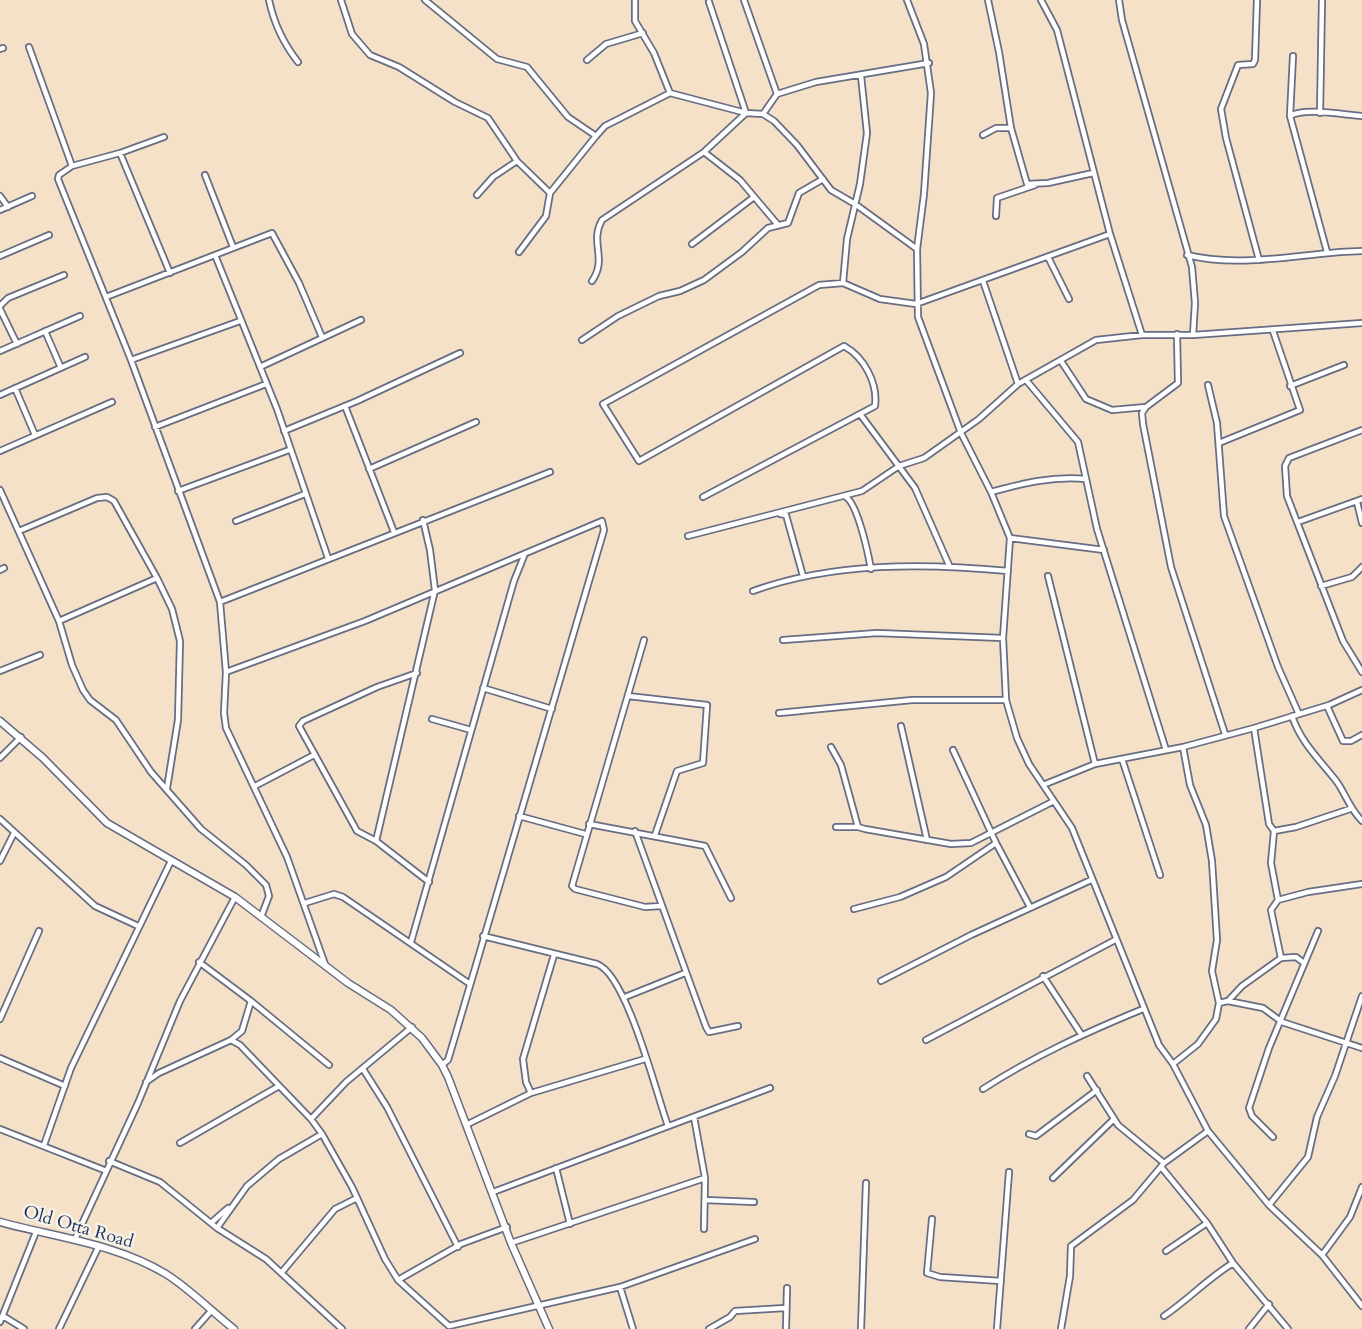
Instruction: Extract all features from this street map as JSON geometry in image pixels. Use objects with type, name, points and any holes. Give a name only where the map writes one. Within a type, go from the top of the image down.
[{"type":"street","points":[[269,0],[276,25],[298,62]]},
{"type":"street","points":[[341,0],[352,34],[370,56],[399,68],[454,102],[488,118],[517,161],[550,193]]},
{"type":"street","points":[[425,0],[497,59],[527,67],[568,117],[596,136]]},
{"type":"street","points":[[635,0],[635,21],[643,33],[670,93]]},
{"type":"street","points":[[744,0],[777,94]]},
{"type":"street","points":[[907,0],[929,63],[930,109],[924,194],[917,249],[916,304],[918,317],[961,433],[991,492],[1010,538],[1003,638],[1006,700],[1017,738],[1029,764],[1072,828],[1159,1046],[1173,1064],[1208,1131],[1269,1205],[1322,1254],[1362,1306]]},
{"type":"street","points":[[988,0],[1011,128],[1027,184],[1041,184]]},
{"type":"street","points":[[1041,0],[1057,30],[1110,234],[1142,335]]},
{"type":"street","points":[[1119,0],[1122,20],[1192,267],[1195,303],[1193,335]]},
{"type":"street","points":[[1257,0],[1255,60],[1253,64],[1238,65],[1221,109],[1226,138],[1259,260]]},
{"type":"street","points":[[1320,113],[1322,0]]},
{"type":"street","points":[[709,2],[746,113]]},
{"type":"street","points":[[587,60],[606,44],[643,33]]},
{"type":"street","points":[[29,47],[72,165]]},
{"type":"street","points":[[1293,56],[1290,116],[1327,252]]},
{"type":"street","points":[[763,114],[777,94],[816,82],[929,63]]},
{"type":"street","points":[[843,283],[847,239],[867,133],[861,76]]},
{"type":"street","points":[[519,252],[546,216],[550,193],[596,136],[626,115],[670,93],[746,113],[763,114],[774,121],[831,190],[855,204],[917,249]]},
{"type":"street","points":[[592,281],[600,264],[596,234],[603,220],[704,152],[746,113]]},
{"type":"street","points":[[1290,116],[1294,113],[1362,116]]},
{"type":"street","points":[[983,135],[996,128],[1011,128]]},
{"type":"street","points":[[164,136],[120,153],[72,165],[59,175],[58,179],[131,360],[220,602],[226,672],[224,713],[226,728],[255,786],[305,903],[326,966]]},
{"type":"street","points":[[704,152],[740,180],[778,225]]},
{"type":"street","points":[[120,153],[170,273]]},
{"type":"street","points":[[477,195],[493,177],[517,161]]},
{"type":"street","points":[[996,216],[997,198],[1041,184],[1094,173]]},
{"type":"street","points":[[205,175],[233,247]]},
{"type":"street","points":[[582,340],[618,316],[659,296],[680,291],[704,280],[742,252],[768,228],[791,220],[800,193],[822,179]]},
{"type":"street","points":[[0,196],[8,207]]},
{"type":"street","points":[[0,210],[32,196]]},
{"type":"street","points":[[692,244],[754,197]]},
{"type":"street","points":[[106,297],[267,234],[275,236],[322,337]]},
{"type":"street","points":[[703,497],[875,406],[876,388],[860,356],[844,346],[639,461],[603,404],[670,366],[731,336],[810,289],[828,283],[843,283],[880,299],[916,304],[1110,234]]},
{"type":"street","points":[[0,256],[49,235]]},
{"type":"street","points":[[1187,255],[1203,259],[1259,260],[1327,252],[1362,251]]},
{"type":"street","points":[[215,255],[284,431],[328,558]]},
{"type":"street","points":[[1048,257],[1069,299]]},
{"type":"street","points":[[1192,267],[1203,259]]},
{"type":"street","points":[[16,344],[0,307],[8,298],[64,275]]},
{"type":"street","points":[[983,281],[1018,384]]},
{"type":"street","points":[[0,351],[80,316]]},
{"type":"street","points":[[260,367],[361,320]]},
{"type":"street","points":[[131,360],[240,321]]},
{"type":"street","points":[[688,536],[862,491],[898,465],[924,458],[961,433],[1018,384],[1096,340],[1142,335],[1272,331],[1362,323]]},
{"type":"street","points":[[45,331],[61,368]]},
{"type":"street","points":[[1219,443],[1299,412],[1299,405],[1290,386],[1272,331]]},
{"type":"street","points":[[1177,334],[1178,383],[1146,407],[1142,413],[1143,424],[1171,567],[1225,734]]},
{"type":"street","points":[[284,431],[345,406],[460,353]]},
{"type":"street","points":[[0,395],[85,357]]},
{"type":"street","points":[[1061,361],[1086,399],[1112,410],[1146,407]]},
{"type":"street","points":[[1290,386],[1344,365]]},
{"type":"street","points":[[1026,380],[1078,442],[1097,530],[1166,750]]},
{"type":"street","points":[[155,428],[266,384]]},
{"type":"street","points":[[1208,385],[1217,423],[1224,516],[1278,666],[1298,712]]},
{"type":"street","points":[[15,388],[35,435]]},
{"type":"street","points":[[0,451],[112,402]]},
{"type":"street","points":[[345,406],[394,532]]},
{"type":"street","points":[[860,414],[915,488],[949,565]]},
{"type":"street","points":[[369,469],[476,422]]},
{"type":"street","points":[[1362,430],[1286,460],[1287,496],[1343,641],[1362,672]]},
{"type":"street","points":[[178,491],[290,450]]},
{"type":"street","points":[[220,602],[423,520],[550,472]]},
{"type":"street","points":[[991,492],[1038,479],[1086,478]]},
{"type":"street","points":[[0,490],[59,621],[83,690],[90,700],[116,720],[151,772],[201,829],[246,865],[266,885],[269,896],[261,917]]},
{"type":"street","points":[[236,521],[305,494]]},
{"type":"street","points":[[840,497],[848,496],[852,503],[871,569]]},
{"type":"street","points":[[18,531],[97,498],[107,497],[114,501],[172,609],[180,640],[178,720],[167,788]]},
{"type":"street","points":[[1298,522],[1360,500],[1362,523]]},
{"type":"street","points":[[778,514],[786,515],[803,576]]},
{"type":"street","points":[[376,841],[435,590],[430,550],[423,520]]},
{"type":"street","points":[[226,672],[365,621],[435,590],[524,556],[602,521],[603,530],[552,709],[448,1060],[442,1065]]},
{"type":"street","points":[[1010,538],[1104,550]]},
{"type":"street","points":[[411,942],[483,688],[524,556]]},
{"type":"street","points":[[753,591],[803,576],[871,569],[949,565],[1008,571]]},
{"type":"street","points":[[1321,586],[1352,577],[1362,567]]},
{"type":"street","points":[[1048,576],[1095,764]]},
{"type":"street","points":[[59,621],[157,578]]},
{"type":"street","points":[[783,640],[877,633],[1003,638]]},
{"type":"street","points":[[644,640],[585,834],[572,886],[575,889],[645,907],[661,906]]},
{"type":"street","points":[[0,671],[40,655]]},
{"type":"street","points":[[417,673],[377,687],[303,720],[299,726],[357,831],[376,841],[429,882]]},
{"type":"street","points":[[483,688],[552,709]]},
{"type":"street","points":[[1043,785],[1095,764],[1183,747],[1254,728],[1298,712],[1329,705],[1362,690]]},
{"type":"street","points":[[628,696],[707,705],[703,763],[677,771],[655,835]]},
{"type":"street","points":[[801,711],[778,713],[912,700],[1006,700]]},
{"type":"street","points":[[1329,705],[1326,706],[1343,741],[1351,741],[1362,735]]},
{"type":"street","points":[[1292,716],[1298,735],[1339,785],[1350,809],[1362,821]]},
{"type":"street","points":[[432,719],[471,730]]},
{"type":"street","points":[[0,721],[21,736],[107,823],[235,897],[412,1027],[442,1065],[507,1227],[511,1243],[549,1329]]},
{"type":"street","points":[[901,726],[927,840]]},
{"type":"street","points":[[1254,728],[1269,824],[1274,831],[1271,863],[1278,900]]},
{"type":"street","points":[[0,758],[21,736]]},
{"type":"street","points":[[831,747],[841,765],[858,827]]},
{"type":"street","points":[[1173,1064],[1198,1044],[1216,1019],[1219,1004],[1212,971],[1217,940],[1212,861],[1206,825],[1190,784],[1183,747]]},
{"type":"street","points":[[953,750],[996,843],[1030,908]]},
{"type":"street","points":[[255,786],[314,755]]},
{"type":"street","points":[[1122,759],[1161,874]]},
{"type":"street","points":[[836,827],[858,827],[951,844],[971,843],[1054,801]]},
{"type":"street","points":[[1274,831],[1296,827],[1350,809]]},
{"type":"street","points":[[519,816],[585,834]]},
{"type":"street","points":[[0,819],[95,906],[138,926]]},
{"type":"street","points":[[589,824],[705,846],[731,898]]},
{"type":"street","points":[[635,831],[685,973],[709,1032],[738,1026]]},
{"type":"street","points":[[0,861],[14,832]]},
{"type":"street","points":[[854,909],[900,897],[946,877],[996,843]]},
{"type":"street","points":[[44,1145],[71,1068],[171,861]]},
{"type":"street","points":[[881,981],[1091,880]]},
{"type":"street","points":[[1281,957],[1271,910],[1278,900],[1308,892],[1362,884]]},
{"type":"street","points":[[305,903],[334,894],[343,897],[470,984]]},
{"type":"street","points":[[75,1239],[104,1170],[146,1082],[169,1025],[199,962],[235,897]]},
{"type":"street","points":[[0,1019],[39,931]]},
{"type":"street","points":[[1273,1137],[1252,1116],[1249,1108],[1269,1048],[1282,1022],[1318,931]]},
{"type":"street","points":[[483,936],[604,967],[625,997],[668,1126]]},
{"type":"street","points":[[926,1040],[1043,976],[1115,940]]},
{"type":"street","points":[[531,1093],[526,1082],[523,1059],[554,955]]},
{"type":"street","points":[[1219,1004],[1228,1001],[1242,986],[1281,957],[1296,957],[1304,963]]},
{"type":"street","points":[[199,962],[251,1000],[328,1065]]},
{"type":"street","points":[[625,997],[685,973]]},
{"type":"street","points":[[1043,976],[1081,1034]]},
{"type":"street","points":[[1269,1205],[1308,1157],[1317,1117],[1362,996]]},
{"type":"street","points":[[240,1045],[251,1000]]},
{"type":"street","points":[[1228,1001],[1263,1008],[1282,1022],[1362,1048]]},
{"type":"street","points":[[983,1089],[1034,1057],[1081,1034],[1143,1009]]},
{"type":"street","points":[[311,1119],[346,1082],[412,1027]]},
{"type":"street","points":[[146,1082],[159,1073],[231,1040],[242,1031]]},
{"type":"street","points":[[231,1040],[240,1045],[311,1119],[322,1134],[357,1198],[384,1259],[398,1280],[447,1327],[620,1287],[755,1239]]},
{"type":"street","points":[[0,1058],[65,1086]]},
{"type":"street","points":[[466,1125],[531,1093],[645,1059]]},
{"type":"street","points":[[363,1069],[387,1107],[458,1247]]},
{"type":"street","points":[[1087,1076],[1114,1119],[1134,1141],[1163,1166],[1207,1223],[1233,1263],[1288,1329]]},
{"type":"street","points":[[180,1143],[279,1086]]},
{"type":"street","points":[[493,1192],[770,1088]]},
{"type":"street","points":[[1029,1134],[1036,1136],[1097,1090]]},
{"type":"street","points":[[694,1118],[705,1178],[704,1229]]},
{"type":"street","points":[[1053,1178],[1114,1119]]},
{"type":"street","points":[[0,1129],[104,1170]]},
{"type":"street","points":[[1061,1329],[1070,1276],[1071,1246],[1133,1200],[1163,1166],[1208,1131]]},
{"type":"street","points":[[217,1228],[247,1186],[279,1160],[322,1134]]},
{"type":"street","points":[[109,1161],[160,1182],[217,1228],[282,1272],[342,1329]]},
{"type":"street","points":[[556,1168],[570,1224]]},
{"type":"street","points":[[997,1329],[1009,1172]]},
{"type":"street","points":[[511,1243],[705,1178]]},
{"type":"street","points":[[861,1329],[866,1183]]},
{"type":"street","points":[[1322,1254],[1350,1217],[1362,1187]]},
{"type":"street","points":[[282,1272],[335,1209],[357,1198]]},
{"type":"street","points":[[705,1200],[754,1202]]},
{"type":"street","points":[[211,1223],[235,1202]]},
{"type":"street","points":[[932,1219],[927,1273],[940,1277],[1001,1281]]},
{"type":"street","name":"Old Otta Road","points":[[0,1222],[75,1239],[139,1261],[164,1273],[234,1329]]},
{"type":"street","points":[[1166,1251],[1207,1223]]},
{"type":"street","points":[[398,1280],[458,1247],[507,1227]]},
{"type":"street","points":[[0,1322],[36,1232]]},
{"type":"street","points":[[59,1329],[98,1248]]},
{"type":"street","points":[[1164,1316],[1182,1304],[1206,1279],[1233,1263]]},
{"type":"street","points":[[620,1287],[633,1329]]},
{"type":"street","points":[[786,1329],[787,1288]]},
{"type":"street","points":[[1249,1329],[1269,1304]]},
{"type":"street","points":[[709,1329],[730,1317],[735,1311],[785,1308]]},
{"type":"street","points":[[195,1329],[211,1311]]},
{"type":"street","points":[[3,1316],[24,1329]]}]
